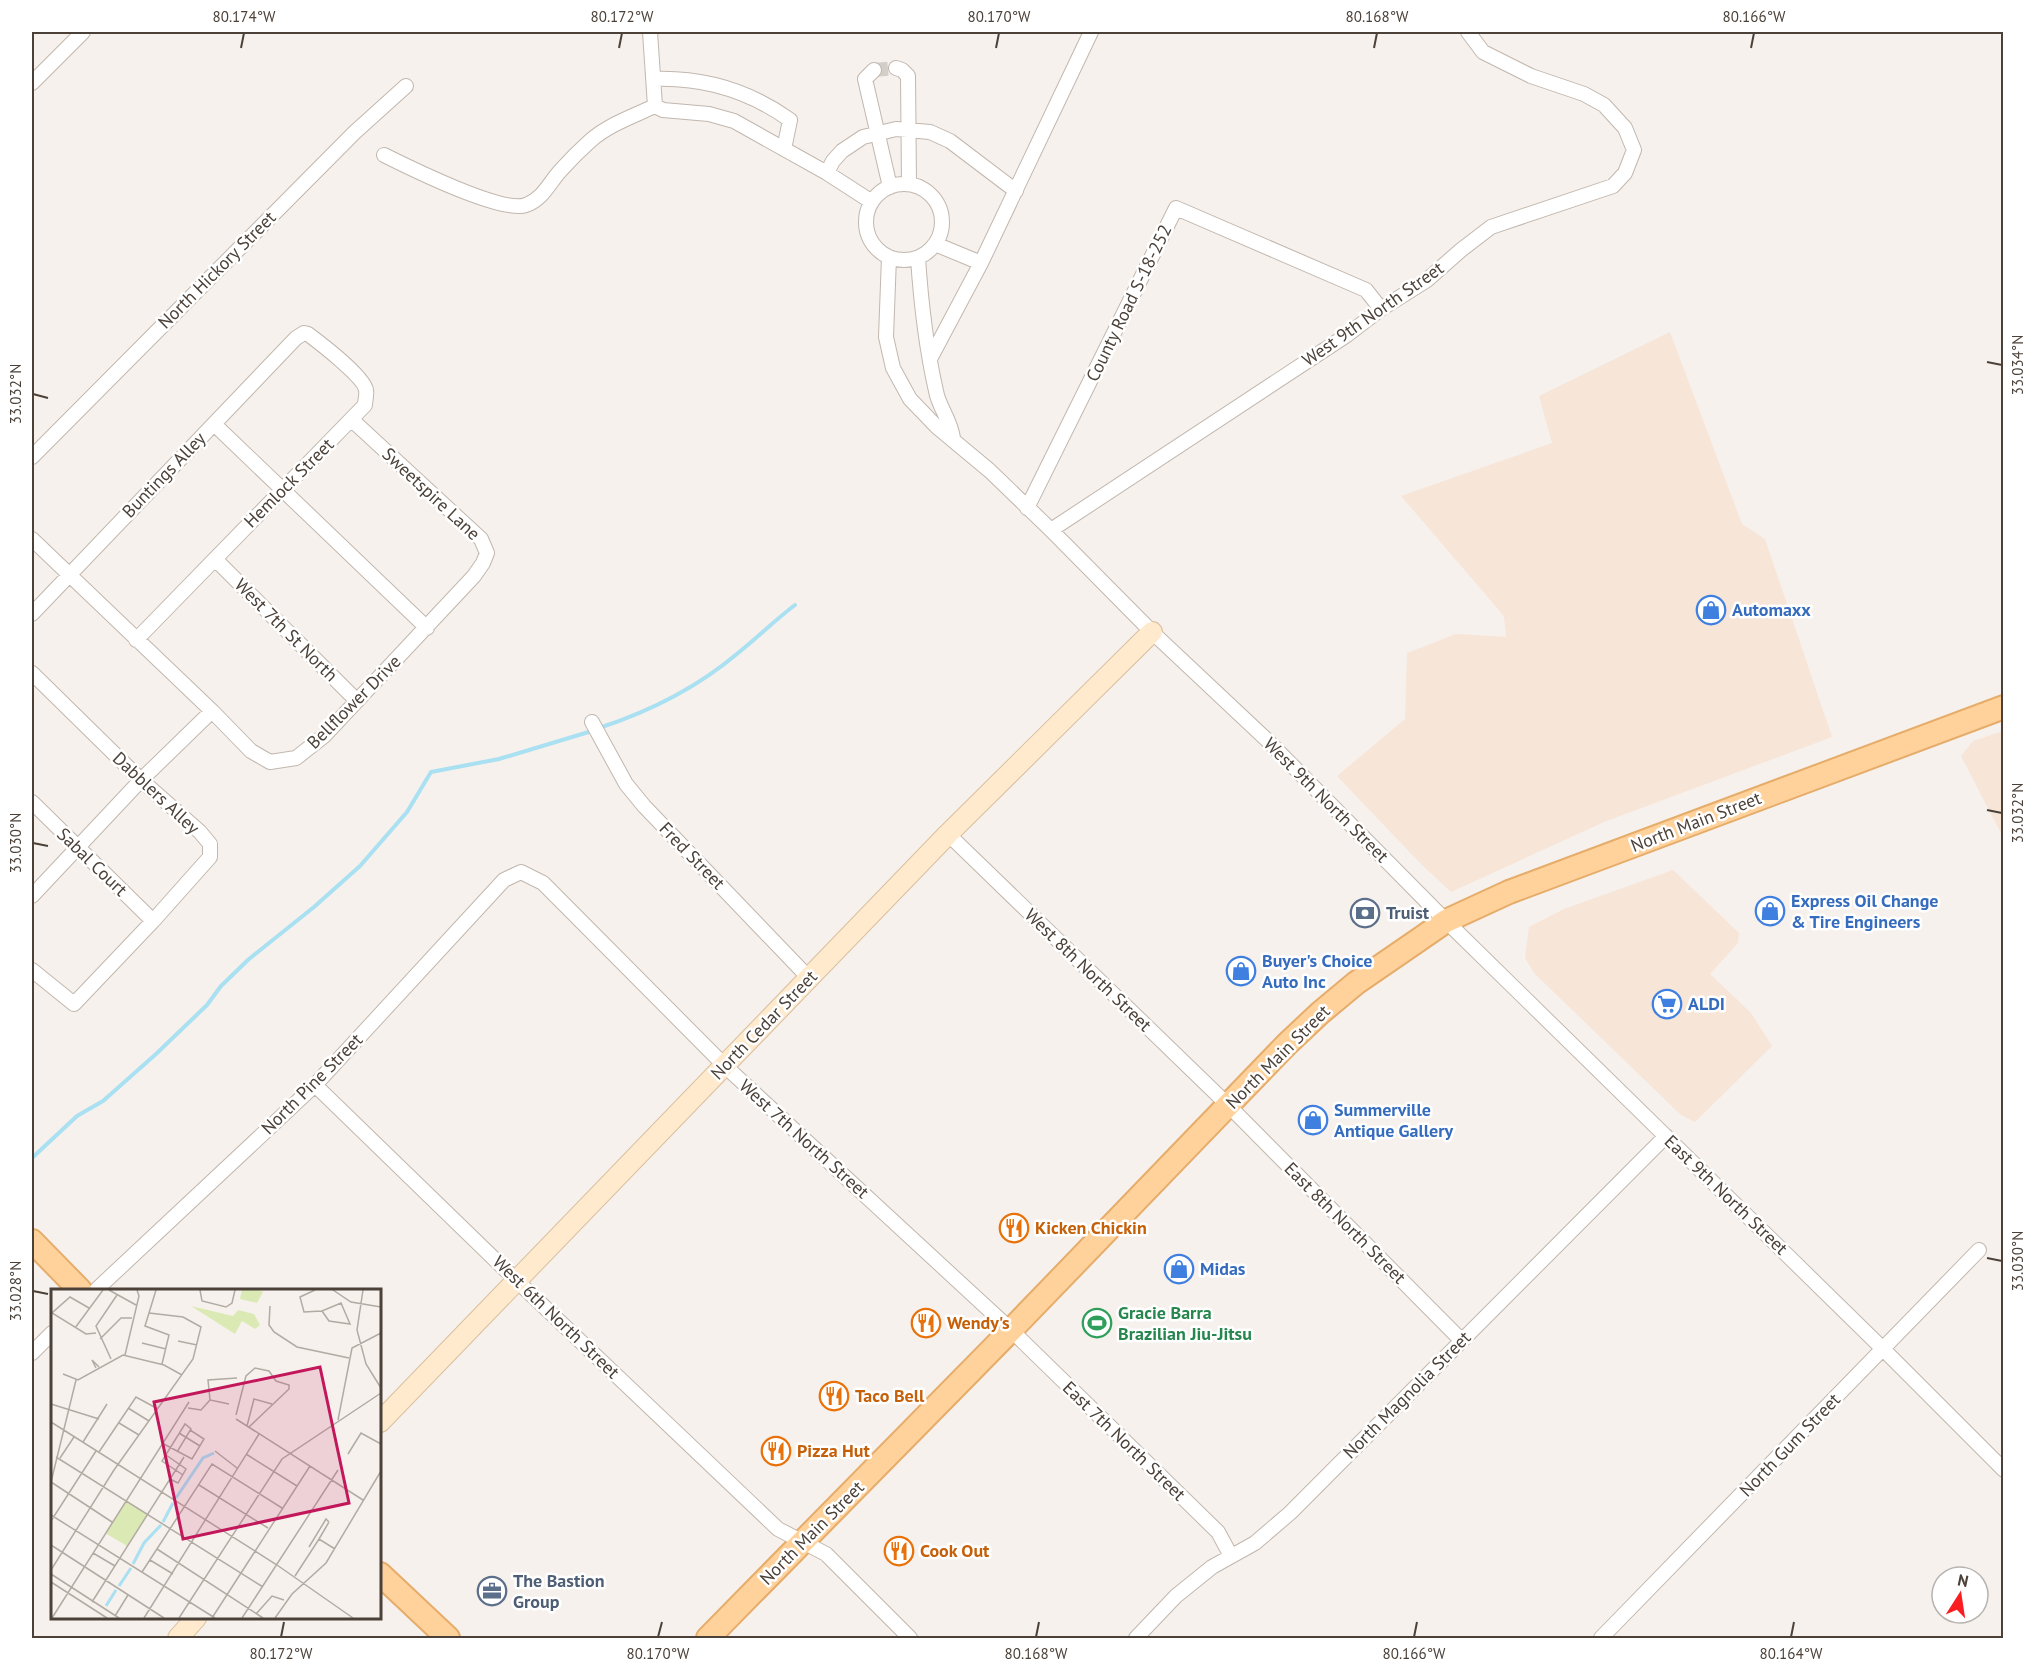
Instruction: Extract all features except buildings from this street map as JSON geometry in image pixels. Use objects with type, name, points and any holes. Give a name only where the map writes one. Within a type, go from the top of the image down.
[{"type":"main road","name":"North Main Street","points":[[708,1638],[1320,1013],[1356,983],[1446,921],[1509,891],[2004,707]]},
{"type":"main road","points":[[32,1241],[79,1289]]},
{"type":"main road","points":[[381,1575],[448,1638]]},
{"type":"street","points":[[32,83],[82,32]]},
{"type":"street","points":[[650,32],[655,106]]},
{"type":"street","points":[[930,359],[1016,191],[1063,87],[1091,32]]},
{"type":"street","name":"West 9th North Street","points":[[1051,530],[1427,280],[1467,244],[1491,227],[1613,186],[1625,173],[1634,150],[1625,128],[1604,105],[1584,94],[1531,76],[1483,52],[1468,32]]},
{"type":"street","points":[[896,68],[908,76],[909,184]]},
{"type":"street","points":[[874,69],[865,79],[890,187]]},
{"type":"street","points":[[653,79],[676,78],[709,84],[746,93],[765,103],[790,120],[784,149]]},
{"type":"street","name":"North Hickory Street","points":[[32,457],[355,132],[406,86]]},
{"type":"street","points":[[655,106],[663,110],[709,114],[734,121],[827,173],[872,202]]},
{"type":"street","points":[[384,155],[437,181],[506,205],[523,207],[535,201],[547,190],[560,171],[593,139],[655,106]]},
{"type":"street","points":[[827,173],[833,161],[842,151],[863,137],[896,129],[930,132],[950,141],[1016,191]]},
{"type":"street","points":[[909,184],[926,192],[938,206],[942,218],[941,230],[935,244],[918,258],[906,261],[882,254],[873,245],[867,233],[865,221],[872,202],[884,189],[909,184]]},
{"type":"street","name":"County Road S-18-252","points":[[1027,508],[1176,208],[1366,290],[1381,309]]},
{"type":"street","points":[[935,244],[981,262]]},
{"type":"street","name":"West 9th North Street","points":[[889,257],[886,337],[893,368],[910,399],[936,426],[953,438],[1051,530],[1152,632],[1268,741],[1446,921]]},
{"type":"street","name":"West 9th North Street","points":[[918,258],[921,305],[936,394],[951,424],[953,438]]},
{"type":"street","name":"Hemlock Street","points":[[136,640],[365,405],[366,389],[340,360],[308,334],[304,333],[296,338]]},
{"type":"street","name":"Buntings Alley","points":[[32,614],[296,338]]},
{"type":"street","points":[[916,405],[936,394]]},
{"type":"street","name":"Sweetspire Lane","points":[[352,420],[481,539],[485,547],[487,553],[474,576],[427,628]]},
{"type":"street","points":[[213,424],[427,628]]},
{"type":"street","name":"Bellflower Drive","points":[[32,539],[212,711],[250,751],[270,762],[296,759],[324,736],[427,628]]},
{"type":"street","name":"West 7th St North","points":[[214,559],[357,701]]},
{"type":"street","name":"North Cedar Street","points":[[381,1421],[948,834],[1152,632]]},
{"type":"street","name":"Dabblers Alley","points":[[32,672],[141,780],[200,832],[210,844],[210,856],[153,921],[74,1004],[32,970]]},
{"type":"street","points":[[32,896],[141,780],[212,711]]},
{"type":"street","name":"Fred Street","points":[[592,722],[626,784],[644,806],[809,978]]},
{"type":"street","name":"Sabal Court","points":[[32,802],[153,921]]},
{"type":"street","name":"West 8th North Street","points":[[948,834],[1229,1106]]},
{"type":"street","name":"West 7th North Street","points":[[521,872],[543,883],[724,1066],[1011,1330]]},
{"type":"street","name":"North Pine Street","points":[[97,1289],[315,1085],[504,880],[521,872]]},
{"type":"street","name":"East 9th North Street","points":[[1446,921],[2004,1470]]},
{"type":"street","name":"West 6th North Street","points":[[315,1085],[778,1529],[826,1554],[910,1638]]},
{"type":"street","name":"East 8th North Street","points":[[1229,1106],[1461,1340]]},
{"type":"street","name":"North Magnolia Street","points":[[1136,1638],[1176,1596],[1212,1567],[1255,1543],[1290,1513],[1666,1136]]},
{"type":"street","name":"North Gum Street","points":[[1601,1638],[1978,1250]]},
{"type":"street","name":"East 7th North Street","points":[[1011,1330],[1218,1532],[1231,1556]]},
{"type":"street","points":[[32,1353],[51,1334]]},
{"type":"street","points":[[178,1638],[194,1619]]},
{"type":"shaded area","points":[[1670,332],[1742,524],[1765,539],[1832,737],[1604,822],[1451,892],[1337,776],[1405,719],[1407,653],[1456,634],[1506,637],[1504,616],[1401,496],[1552,443],[1539,396]]},
{"type":"shaded area","points":[[2004,731],[2003,837],[1961,756],[1973,741]]},
{"type":"shaded area","points":[[1673,870],[1739,933],[1738,943],[1710,974],[1751,1013],[1772,1046],[1695,1122],[1681,1115],[1535,974],[1525,958],[1529,927],[1564,909]]},
{"type":"waterway","points":[[599,728],[654,706],[706,677],[795,605]]},
{"type":"waterway","points":[[32,1158],[77,1116],[103,1101],[156,1054],[207,1005],[221,986],[249,959],[314,907],[360,866],[407,812],[431,772],[499,759],[592,731]]},
{"type":"tunnel","points":[[874,70],[896,68]]},
{"type":"place","name":"Automaxx","points":[[1711,610]]},
{"type":"place","name":"Express Oil Change & Tire Engineers","points":[[1770,911]]},
{"type":"place","name":"Truist","points":[[1365,913]]},
{"type":"place","name":"Buyer's Choice Auto Inc","points":[[1241,971]]},
{"type":"place","name":"ALDI","points":[[1667,1004]]},
{"type":"place","name":"Summerville Antique Gallery","points":[[1313,1120]]},
{"type":"place","name":"Kicken Chickin","points":[[1014,1228]]},
{"type":"place","name":"Midas","points":[[1179,1269]]},
{"type":"place","name":"Wendy's","points":[[926,1323]]},
{"type":"place","name":"Gracie Barra Brazilian Jiu-Jitsu","points":[[1097,1323]]},
{"type":"place","name":"Taco Bell","points":[[834,1396]]},
{"type":"place","name":"Pizza Hut","points":[[776,1451]]},
{"type":"place","name":"Cook Out","points":[[899,1551]]},
{"type":"place","name":"The Bastion Group","points":[[492,1591]]}]
